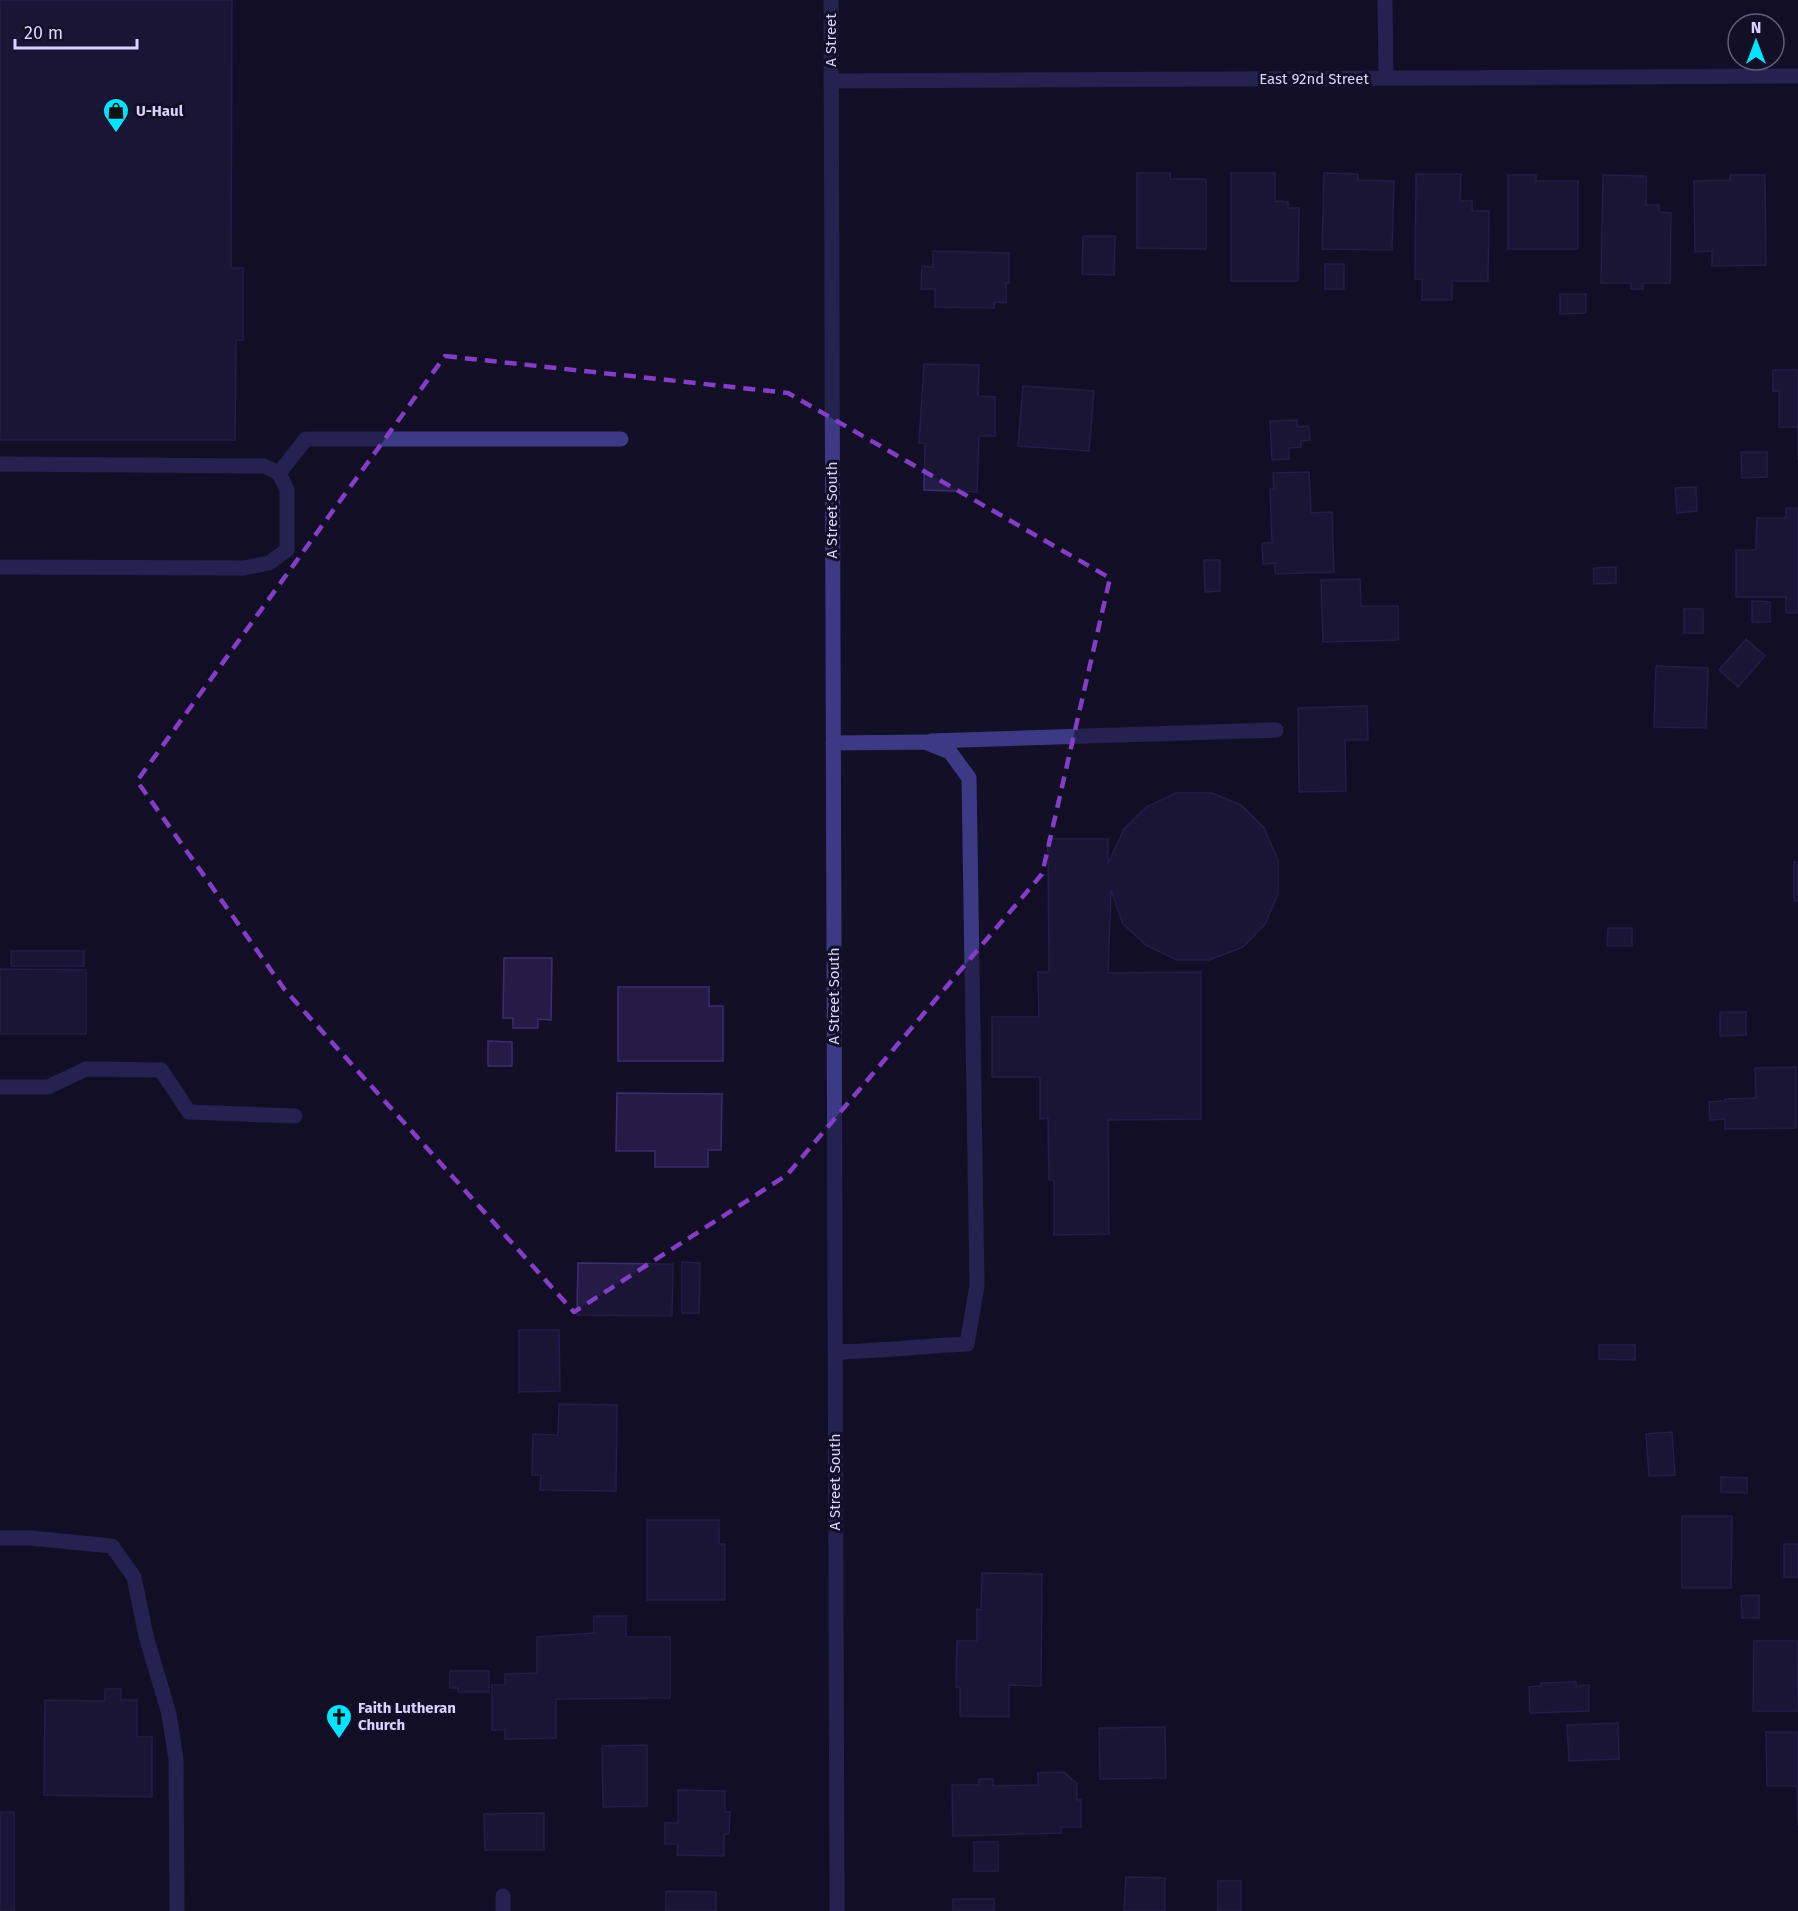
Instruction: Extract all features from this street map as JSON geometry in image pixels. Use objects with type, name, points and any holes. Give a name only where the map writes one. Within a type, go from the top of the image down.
[{"type":"street","name":"A Street","points":[[831,0],[831,81]]},
{"type":"street","points":[[1385,0],[1386,78]]},
{"type":"street","name":"East 92nd Street","points":[[831,81],[1798,76]]},
{"type":"street","name":"A Street South","points":[[831,81],[837,1911]]},
{"type":"street","points":[[279,473],[306,439],[621,439]]},
{"type":"street","points":[[0,464],[264,466],[279,473],[286,490],[287,550],[269,563],[244,568],[0,567]]},
{"type":"street","points":[[833,743],[1276,730]]},
{"type":"street","points":[[835,1352],[885,1351],[931,1345],[967,1344],[977,1286],[969,778],[950,753],[925,742]]},
{"type":"street","points":[[0,1087],[48,1087],[86,1069],[161,1070],[189,1112],[295,1116]]},
{"type":"street","points":[[0,1538],[30,1538],[111,1546],[134,1577],[146,1636],[169,1714],[176,1759],[177,1911]]},
{"type":"highlighted area","points":[[445,356],[788,393],[1110,578],[1042,874],[787,1175],[574,1312],[285,990],[137,781]]},
{"type":"building","name":"U-Haul","points":[[0,0],[232,0],[231,268],[243,268],[243,340],[236,340],[235,440],[0,440]]},
{"type":"building","points":[[1137,173],[1170,173],[1170,179],[1206,179],[1206,249],[1137,248]]},
{"type":"building","points":[[1231,173],[1275,173],[1275,201],[1288,202],[1288,208],[1299,208],[1298,281],[1231,281]]},
{"type":"building","points":[[1324,173],[1358,174],[1358,180],[1394,181],[1392,250],[1322,249]]},
{"type":"building","points":[[1416,174],[1461,174],[1460,201],[1472,201],[1472,211],[1489,211],[1488,281],[1452,281],[1452,300],[1422,300],[1422,279],[1415,279]]},
{"type":"building","points":[[1508,175],[1536,175],[1536,181],[1578,181],[1578,249],[1508,249]]},
{"type":"building","points":[[1603,175],[1646,176],[1646,205],[1659,205],[1659,212],[1671,213],[1670,283],[1643,283],[1643,289],[1631,289],[1631,283],[1601,283]]},
{"type":"building","points":[[1730,175],[1765,175],[1766,265],[1712,266],[1712,251],[1695,252],[1694,181],[1730,180]]},
{"type":"building","points":[[1083,236],[1115,236],[1114,275],[1082,274]]},
{"type":"building","points":[[933,251],[1009,253],[1006,303],[994,302],[994,308],[935,307],[935,289],[921,289],[922,266],[933,267]]},
{"type":"building","points":[[1325,264],[1344,264],[1344,289],[1325,289]]},
{"type":"building","points":[[1560,294],[1586,294],[1586,313],[1560,314]]},
{"type":"building","points":[[924,364],[979,365],[978,396],[995,397],[995,436],[979,436],[977,492],[924,490],[925,443],[919,443]]},
{"type":"building","points":[[1773,370],[1798,370],[1798,427],[1779,427],[1779,391],[1773,391]]},
{"type":"building","points":[[1023,386],[1094,391],[1089,451],[1018,446]]},
{"type":"building","points":[[1297,420],[1297,427],[1309,426],[1310,440],[1301,441],[1301,447],[1289,448],[1289,459],[1272,460],[1270,421]]},
{"type":"building","points":[[1741,452],[1767,452],[1767,477],[1742,478]]},
{"type":"building","points":[[1309,472],[1311,513],[1332,512],[1334,572],[1275,574],[1275,563],[1263,564],[1262,543],[1272,543],[1270,489],[1274,489],[1273,473]]},
{"type":"building","points":[[1696,487],[1697,511],[1677,513],[1675,488]]},
{"type":"building","points":[[1786,508],[1798,508],[1798,613],[1786,613],[1786,597],[1736,597],[1736,550],[1756,550],[1757,518],[1786,518]]},
{"type":"building","points":[[1204,560],[1220,560],[1220,591],[1205,592]]},
{"type":"building","points":[[1616,567],[1616,583],[1594,584],[1594,568]]},
{"type":"building","points":[[1360,579],[1361,606],[1398,606],[1398,640],[1323,642],[1321,580]]},
{"type":"building","points":[[1752,601],[1770,602],[1770,622],[1752,622]]},
{"type":"building","points":[[1684,609],[1703,609],[1703,633],[1684,633]]},
{"type":"building","points":[[1746,639],[1765,656],[1738,687],[1719,670]]},
{"type":"building","points":[[1656,666],[1708,668],[1706,728],[1654,727]]},
{"type":"building","points":[[1367,706],[1368,740],[1345,740],[1346,791],[1299,792],[1298,708]]},
{"type":"building","points":[[1176,793],[1212,793],[1241,805],[1264,828],[1278,860],[1278,894],[1265,924],[1243,947],[1209,960],[1177,960],[1146,945],[1123,924],[1111,890],[1108,973],[1201,972],[1201,1119],[1108,1120],[1109,1234],[1054,1235],[1054,1180],[1049,1180],[1048,1118],[1040,1119],[1040,1077],[992,1077],[992,1017],[1039,1017],[1038,972],[1049,972],[1048,839],[1108,839],[1108,864],[1124,829],[1146,807]]},
{"type":"building","points":[[1794,862],[1798,862],[1798,901],[1794,901]]},
{"type":"building","points":[[1608,928],[1632,928],[1632,946],[1607,946]]},
{"type":"building","points":[[11,951],[84,951],[84,966],[11,966]]},
{"type":"building","points":[[504,958],[552,958],[551,1020],[538,1019],[538,1028],[513,1028],[513,1018],[503,1018]]},
{"type":"building","points":[[0,969],[86,970],[86,1034],[0,1034]]},
{"type":"building","points":[[618,987],[709,987],[709,1006],[723,1006],[723,1061],[618,1061]]},
{"type":"building","points":[[1720,1012],[1746,1012],[1746,1035],[1720,1036]]},
{"type":"building","points":[[488,1041],[512,1042],[512,1066],[488,1066]]},
{"type":"building","points":[[1796,1067],[1796,1128],[1725,1129],[1725,1119],[1710,1120],[1709,1102],[1756,1098],[1755,1068]]},
{"type":"building","points":[[617,1093],[722,1094],[721,1150],[708,1150],[708,1167],[655,1167],[655,1151],[616,1151]]},
{"type":"building","points":[[682,1262],[700,1263],[699,1313],[682,1313]]},
{"type":"building","points":[[578,1263],[673,1264],[672,1316],[577,1315]]},
{"type":"building","points":[[519,1330],[559,1330],[560,1391],[519,1392]]},
{"type":"building","points":[[1599,1345],[1635,1345],[1635,1360],[1599,1359]]},
{"type":"building","points":[[559,1404],[617,1405],[616,1491],[540,1490],[541,1475],[532,1475],[533,1434],[558,1435]]},
{"type":"building","points":[[1672,1432],[1675,1475],[1649,1476],[1646,1434]]},
{"type":"building","points":[[1721,1477],[1747,1478],[1747,1493],[1721,1492]]},
{"type":"building","points":[[1682,1516],[1732,1516],[1731,1588],[1682,1588]]},
{"type":"building","points":[[647,1520],[719,1520],[719,1544],[725,1544],[725,1600],[647,1600]]},
{"type":"building","points":[[1784,1544],[1798,1544],[1798,1577],[1784,1577]]},
{"type":"building","points":[[982,1573],[1042,1574],[1041,1686],[1009,1685],[1009,1717],[960,1716],[960,1687],[956,1687],[957,1641],[977,1641],[977,1609],[981,1610]]},
{"type":"building","points":[[1759,1595],[1759,1618],[1742,1618],[1741,1596]]},
{"type":"building","points":[[594,1616],[626,1616],[626,1637],[670,1637],[670,1698],[556,1699],[556,1738],[505,1739],[505,1730],[492,1730],[492,1685],[505,1685],[505,1674],[537,1673],[537,1637],[594,1633]]},
{"type":"building","points":[[1754,1641],[1797,1641],[1798,1711],[1753,1711]]},
{"type":"building","points":[[450,1671],[489,1671],[489,1692],[458,1692],[458,1688],[450,1688]]},
{"type":"building","points":[[1576,1682],[1576,1686],[1589,1685],[1589,1711],[1530,1713],[1529,1687],[1541,1686],[1541,1683]]},
{"type":"building","points":[[105,1689],[121,1689],[121,1700],[137,1700],[137,1737],[152,1737],[152,1797],[44,1795],[45,1700],[105,1701]]},
{"type":"building","points":[[1618,1723],[1619,1759],[1569,1761],[1567,1725]]},
{"type":"building","points":[[1165,1727],[1166,1778],[1100,1779],[1099,1728]]},
{"type":"building","points":[[1766,1732],[1798,1732],[1798,1826],[1797,1786],[1767,1786]]},
{"type":"building","points":[[647,1745],[647,1806],[603,1807],[602,1746]]},
{"type":"building","points":[[1064,1772],[1077,1784],[1077,1800],[1081,1800],[1081,1827],[1061,1827],[1061,1833],[953,1836],[952,1785],[979,1785],[979,1779],[993,1779],[993,1786],[1038,1785],[1038,1773]]},
{"type":"building","points":[[678,1790],[725,1791],[725,1812],[730,1812],[729,1834],[724,1834],[724,1856],[677,1855],[678,1844],[665,1844],[665,1823],[678,1823]]},
{"type":"building","points":[[0,1812],[14,1812],[14,1911],[0,1911]]},
{"type":"building","points":[[544,1813],[544,1850],[485,1850],[484,1814]]},
{"type":"building","points":[[974,1842],[998,1842],[998,1871],[974,1871]]},
{"type":"building","points":[[1126,1877],[1165,1878],[1165,1911],[1124,1911]]},
{"type":"building","points":[[1218,1881],[1241,1881],[1241,1911],[1218,1911]]},
{"type":"building","points":[[666,1891],[716,1892],[716,1911],[666,1911]]},
{"type":"building","points":[[953,1899],[994,1899],[994,1911],[953,1911]]},
{"type":"place","name":"U-Haul","points":[[116,134]]},
{"type":"place","name":"Faith Lutheran Church","points":[[339,1740]]}]
